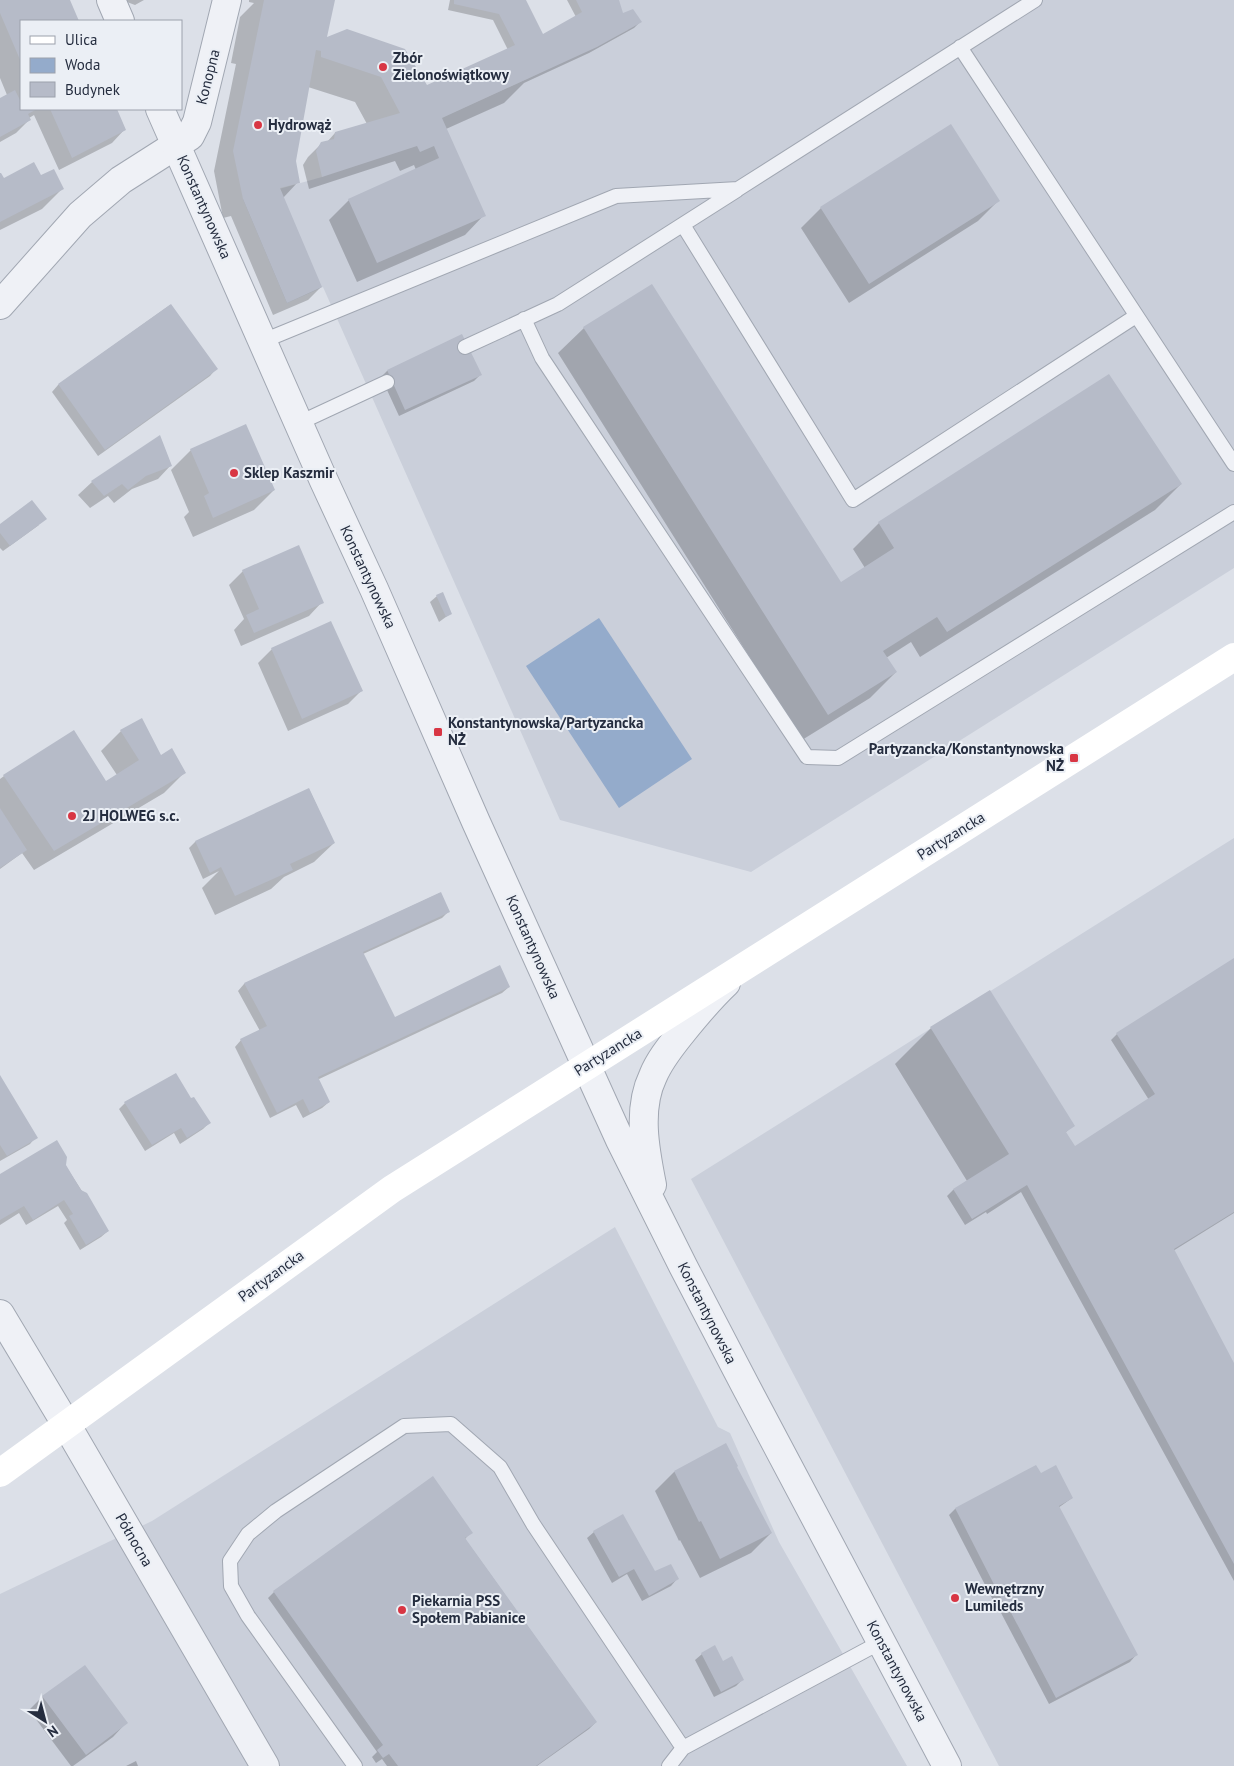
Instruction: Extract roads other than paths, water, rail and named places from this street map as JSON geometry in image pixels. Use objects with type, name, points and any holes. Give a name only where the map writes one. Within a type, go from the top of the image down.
[{"type":"main road","name":"Partyzancka","points":[[0,1473],[392,1189],[1234,657]]},
{"type":"street","points":[[110,0],[120,20]]},
{"type":"street","name":"Konopna","points":[[0,305],[80,215],[120,180],[190,136],[197,122],[227,0]]},
{"type":"street","name":"Konstantynowska","points":[[160,110],[480,830],[624,1147],[669,1239],[947,1766]]},
{"type":"street","points":[[669,1239],[654,1193],[648,1162],[644,1132],[647,1093],[662,1058],[677,1038],[720,989],[747,964]]},
{"type":"street","name":"Północna","points":[[0,1314],[266,1766]]},
{"type":"lane","points":[[465,347],[558,304],[1034,0]]},
{"type":"lane","points":[[960,48],[1234,464]]},
{"type":"lane","points":[[263,341],[616,196],[738,189]]},
{"type":"lane","points":[[683,224],[854,500],[1136,316]]},
{"type":"lane","points":[[524,319],[542,358],[807,757],[838,758],[1234,512]]},
{"type":"lane","points":[[299,423],[387,382]]},
{"type":"lane","points":[[355,1766],[248,1616],[231,1586],[230,1560],[248,1534],[276,1511],[404,1426],[451,1424],[500,1467],[533,1524],[683,1748]]},
{"type":"lane","points":[[670,1766],[683,1748],[881,1642]]},
{"type":"water","points":[[599,618],[692,759],[619,808],[526,666]]},
{"type":"place","name":"Zbór Zielonoświątkowy","points":[[383,67]]},
{"type":"place","name":"Hydrowąż","points":[[258,125]]},
{"type":"place","name":"Sklep Kaszmir","points":[[234,473]]},
{"type":"place","name":"Konstantynowska/Partyzancka NŻ","points":[[438,732]]},
{"type":"place","name":"Partyzancka/Konstantynowska NŻ","points":[[1074,758]]},
{"type":"place","name":"2J HOLWEG s.c.","points":[[72,816]]},
{"type":"place","name":"Wewnętrzny Lumileds","points":[[955,1598]]},
{"type":"place","name":"Piekarnia PSS Społem Pabianice","points":[[402,1610]]}]
